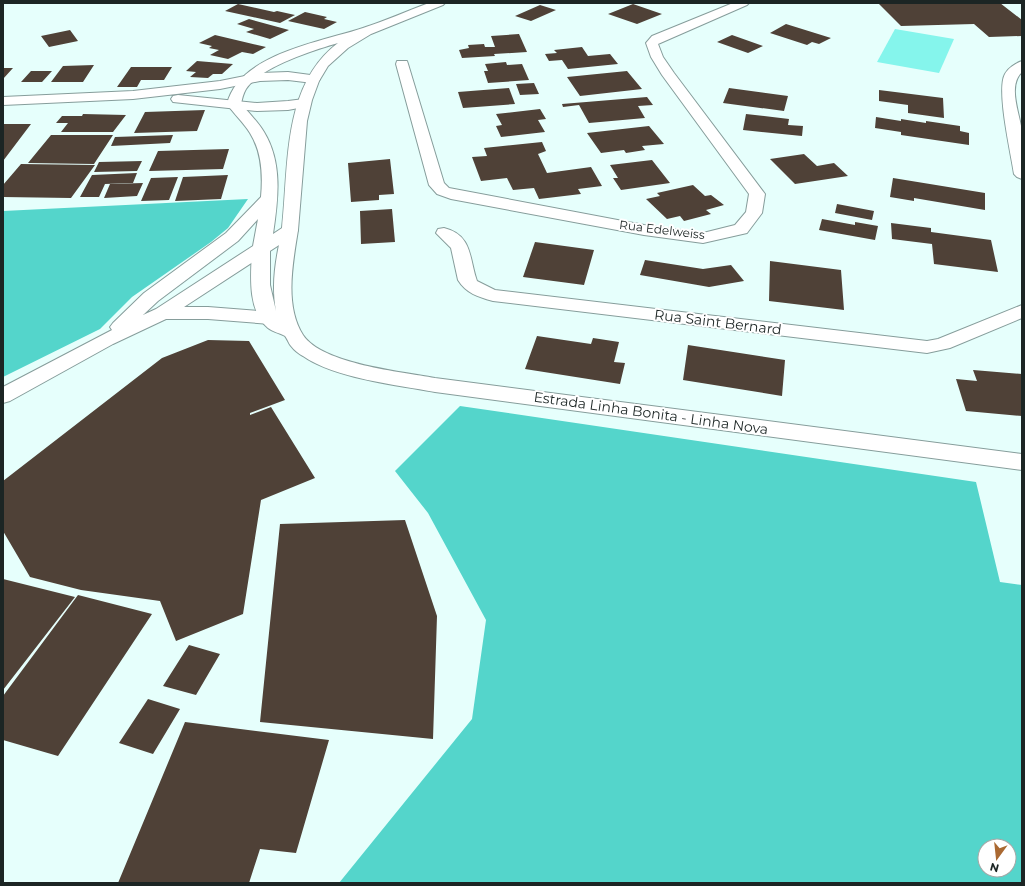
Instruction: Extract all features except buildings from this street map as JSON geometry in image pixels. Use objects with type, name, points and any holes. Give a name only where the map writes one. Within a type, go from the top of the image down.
[{"type":"street","points":[[162,313],[233,314],[270,318],[263,301],[261,250],[270,174],[266,149],[258,132],[234,104],[235,94],[246,80],[276,60],[292,53],[314,45],[367,31],[439,3]]},
{"type":"street","name":"Rua Edelweiss","points":[[402,64],[437,186],[443,191],[459,196],[644,230],[703,238],[741,229],[754,214],[756,194],[669,74],[657,56],[652,43],[656,38],[743,3]]},
{"type":"street","name":"Estrada Linha Bonita - Linha Nova","points":[[367,31],[348,42],[323,63],[313,79],[304,103],[296,162],[293,207],[283,278],[283,296],[285,314],[292,333],[299,343],[310,352],[349,368],[443,386],[1022,462]]},
{"type":"street","points":[[1022,65],[1011,75],[1008,94],[1022,174]]},
{"type":"street","points":[[3,101],[133,95],[220,85],[260,77],[288,76],[313,79]]},
{"type":"street","points":[[133,95],[255,107],[276,107],[304,103]]},
{"type":"street","points":[[106,340],[151,297],[232,237],[268,198]]},
{"type":"street","points":[[3,396],[106,340],[162,313],[290,230]]},
{"type":"street","name":"Rua Saint Bernard","points":[[444,233],[457,244],[461,251],[467,281],[472,287],[493,295],[927,347],[943,344],[1022,311]]},
{"type":"street","name":"Estrada Linha Bonita - Linha Nova","points":[[270,318],[277,326],[292,333]]},
{"type":"shaded area","points":[[895,29],[954,39],[939,73],[877,62]]},
{"type":"shaded area","points":[[248,199],[228,228],[211,242],[132,297],[100,329],[3,377],[3,211]]},
{"type":"shaded area","points":[[460,406],[976,482],[1000,582],[1022,585],[1022,883],[339,883],[472,719],[486,620],[428,513],[395,471]]}]
